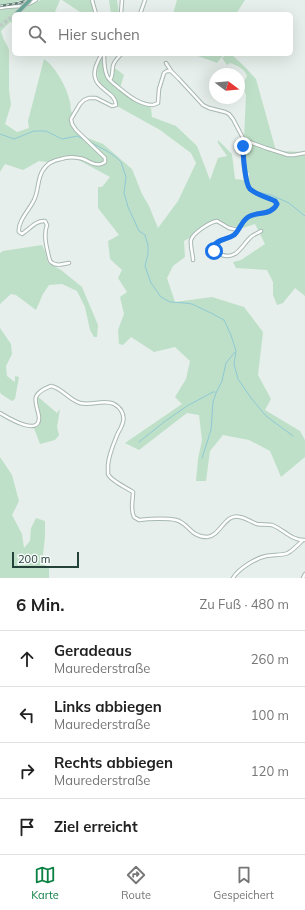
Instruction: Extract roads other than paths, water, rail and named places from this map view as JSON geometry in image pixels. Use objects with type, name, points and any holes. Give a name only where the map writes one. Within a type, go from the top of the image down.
[{"type":"main road","points":[[18,12],[30,0]]},
{"type":"street","points":[[0,8],[20,7],[36,0]]},
{"type":"street","points":[[92,0],[95,12]]},
{"type":"street","points":[[121,12],[122,0]]},
{"type":"street","points":[[141,12],[145,0]]},
{"type":"street","points":[[68,263],[56,265],[51,263],[45,235],[45,221],[38,222],[22,234],[18,230],[35,197],[40,176],[48,164],[63,158],[81,158],[98,165],[105,162],[105,158],[72,126],[71,121],[80,104],[86,99],[96,98],[112,106],[116,105],[114,98],[100,85],[95,76],[95,69],[102,56]]},
{"type":"street","points":[[103,56],[106,74],[110,80],[135,100],[147,105],[156,105],[166,63],[172,72],[202,105],[229,114],[244,140],[243,153],[248,186],[252,190],[275,201],[277,204],[272,210],[247,217],[232,236],[216,243],[213,247],[214,252],[225,256],[231,256],[243,247],[252,236],[261,231]]},
{"type":"street","points":[[110,80],[113,76],[113,66],[120,56]]},
{"type":"street","points":[[164,73],[167,71],[172,72]]},
{"type":"street","points":[[244,140],[288,155],[305,153]]},
{"type":"street","points":[[193,260],[191,242],[194,234],[217,221],[229,228],[238,230]]},
{"type":"street","points":[[0,413],[23,424],[36,426],[39,419],[36,397],[42,390],[51,386],[79,403],[114,404],[122,412],[123,421],[111,450],[108,474],[112,479],[133,492],[131,509],[134,517],[139,520],[175,519],[181,522],[193,533],[201,537],[215,534],[230,518],[238,516],[255,523],[273,525],[292,537],[304,540]]},
{"type":"street","points":[[233,578],[235,574],[259,558],[267,555],[284,554],[289,552],[304,540]]},
{"type":"street","points":[[303,578],[305,574]]},
{"type":"waterway","points":[[0,134],[14,139],[34,131],[46,131],[62,139],[77,136],[85,140]]},
{"type":"waterway","points":[[92,143],[107,151],[121,162],[126,177],[124,193],[128,207],[139,231],[145,235],[148,245],[148,254],[145,266],[151,283],[161,297],[170,302],[192,304],[224,320],[236,351],[234,364],[238,379],[266,416],[293,436]]},
{"type":"waterway","points":[[257,192],[271,195],[289,203],[305,216]]},
{"type":"waterway","points":[[202,458],[211,430],[213,402],[222,381],[226,363],[235,352]]},
{"type":"waterway","points":[[139,442],[187,406],[215,392]]},
{"type":"tunnel","points":[[0,26],[12,17]]},
{"type":"railway","points":[[0,6],[28,0]]}]
